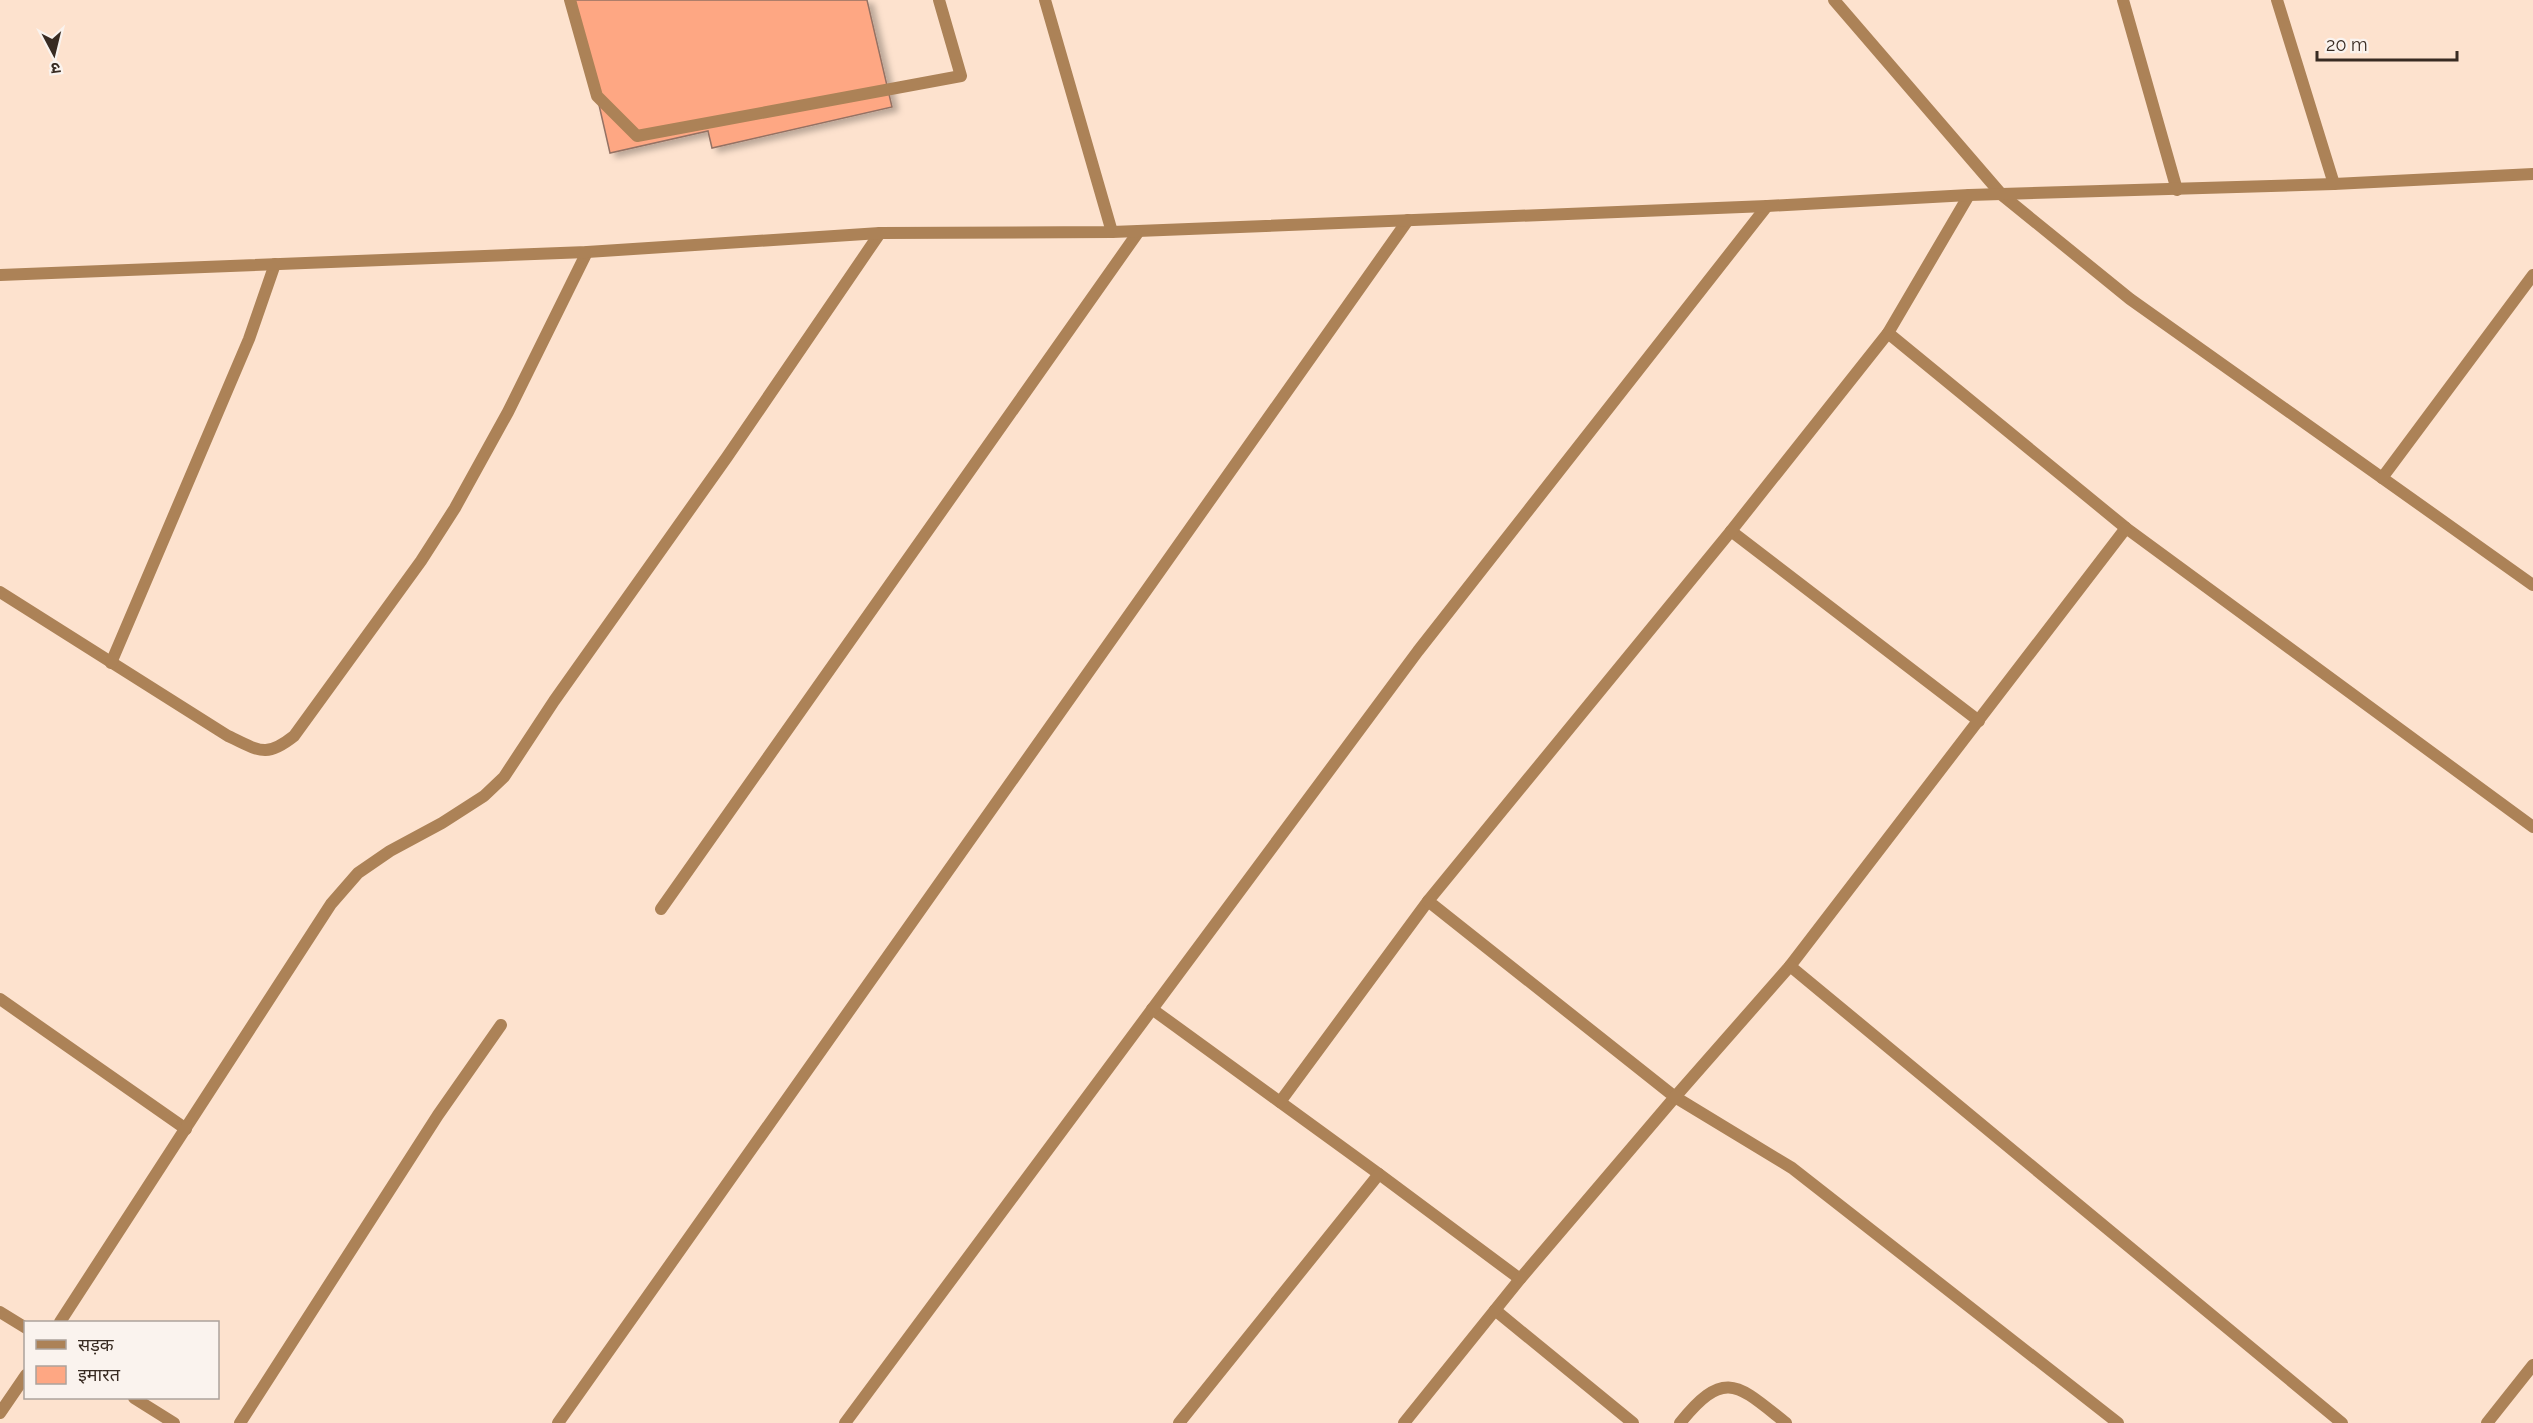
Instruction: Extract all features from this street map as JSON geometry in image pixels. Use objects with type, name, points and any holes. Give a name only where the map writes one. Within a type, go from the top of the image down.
[{"type":"street","points":[[570,0],[597,96],[638,136],[961,76],[939,0]]},
{"type":"street","points":[[1045,0],[1112,232]]},
{"type":"street","points":[[1834,0],[2002,195],[2130,298],[2533,585]]},
{"type":"street","points":[[2123,0],[2176,190]]},
{"type":"street","points":[[2277,0],[2334,184]]},
{"type":"street","points":[[0,275],[587,252],[880,233],[1112,232],[1767,206],[1969,195],[2176,190],[2533,174]]},
{"type":"street","points":[[1280,1102],[1428,901],[1731,531],[1888,333],[1969,195]]},
{"type":"street","points":[[845,1423],[1418,651],[1767,206]]},
{"type":"street","points":[[558,1423],[1408,220]]},
{"type":"street","points":[[661,909],[1139,231]]},
{"type":"street","points":[[61,1321],[331,904],[358,873],[390,851],[442,823],[483,796],[504,777],[554,701],[727,457],[880,233]]},
{"type":"street","points":[[0,592],[228,736],[258,750],[276,750],[294,736],[421,561],[455,508],[508,412],[587,252]]},
{"type":"street","points":[[111,663],[249,339],[275,264]]},
{"type":"street","points":[[2382,478],[2533,275]]},
{"type":"street","points":[[1888,333],[2126,528],[2271,632],[2533,827]]},
{"type":"street","points":[[1404,1423],[1520,1279],[1790,966],[2126,528]]},
{"type":"street","points":[[1731,531],[1979,721]]},
{"type":"street","points":[[1428,901],[1675,1097],[1792,1168],[2118,1423]]},
{"type":"street","points":[[1790,966],[2342,1423]]},
{"type":"street","points":[[0,999],[186,1129]]},
{"type":"street","points":[[1152,1009],[1520,1279]]},
{"type":"street","points":[[240,1423],[438,1115],[501,1025]]},
{"type":"street","points":[[1179,1423],[1379,1174]]},
{"type":"street","points":[[1495,1310],[1633,1423]]},
{"type":"street","points":[[0,1312],[24,1327]]},
{"type":"street","points":[[2487,1423],[2533,1365]]},
{"type":"street","points":[[0,1413],[24,1378]]},
{"type":"street","points":[[1680,1423],[1708,1393],[1724,1386],[1737,1387],[1749,1394],[1786,1423]]},
{"type":"street","points":[[136,1399],[174,1423]]},
{"type":"building","points":[[575,0],[867,0],[892,107],[712,148],[708,131],[610,153]]}]
